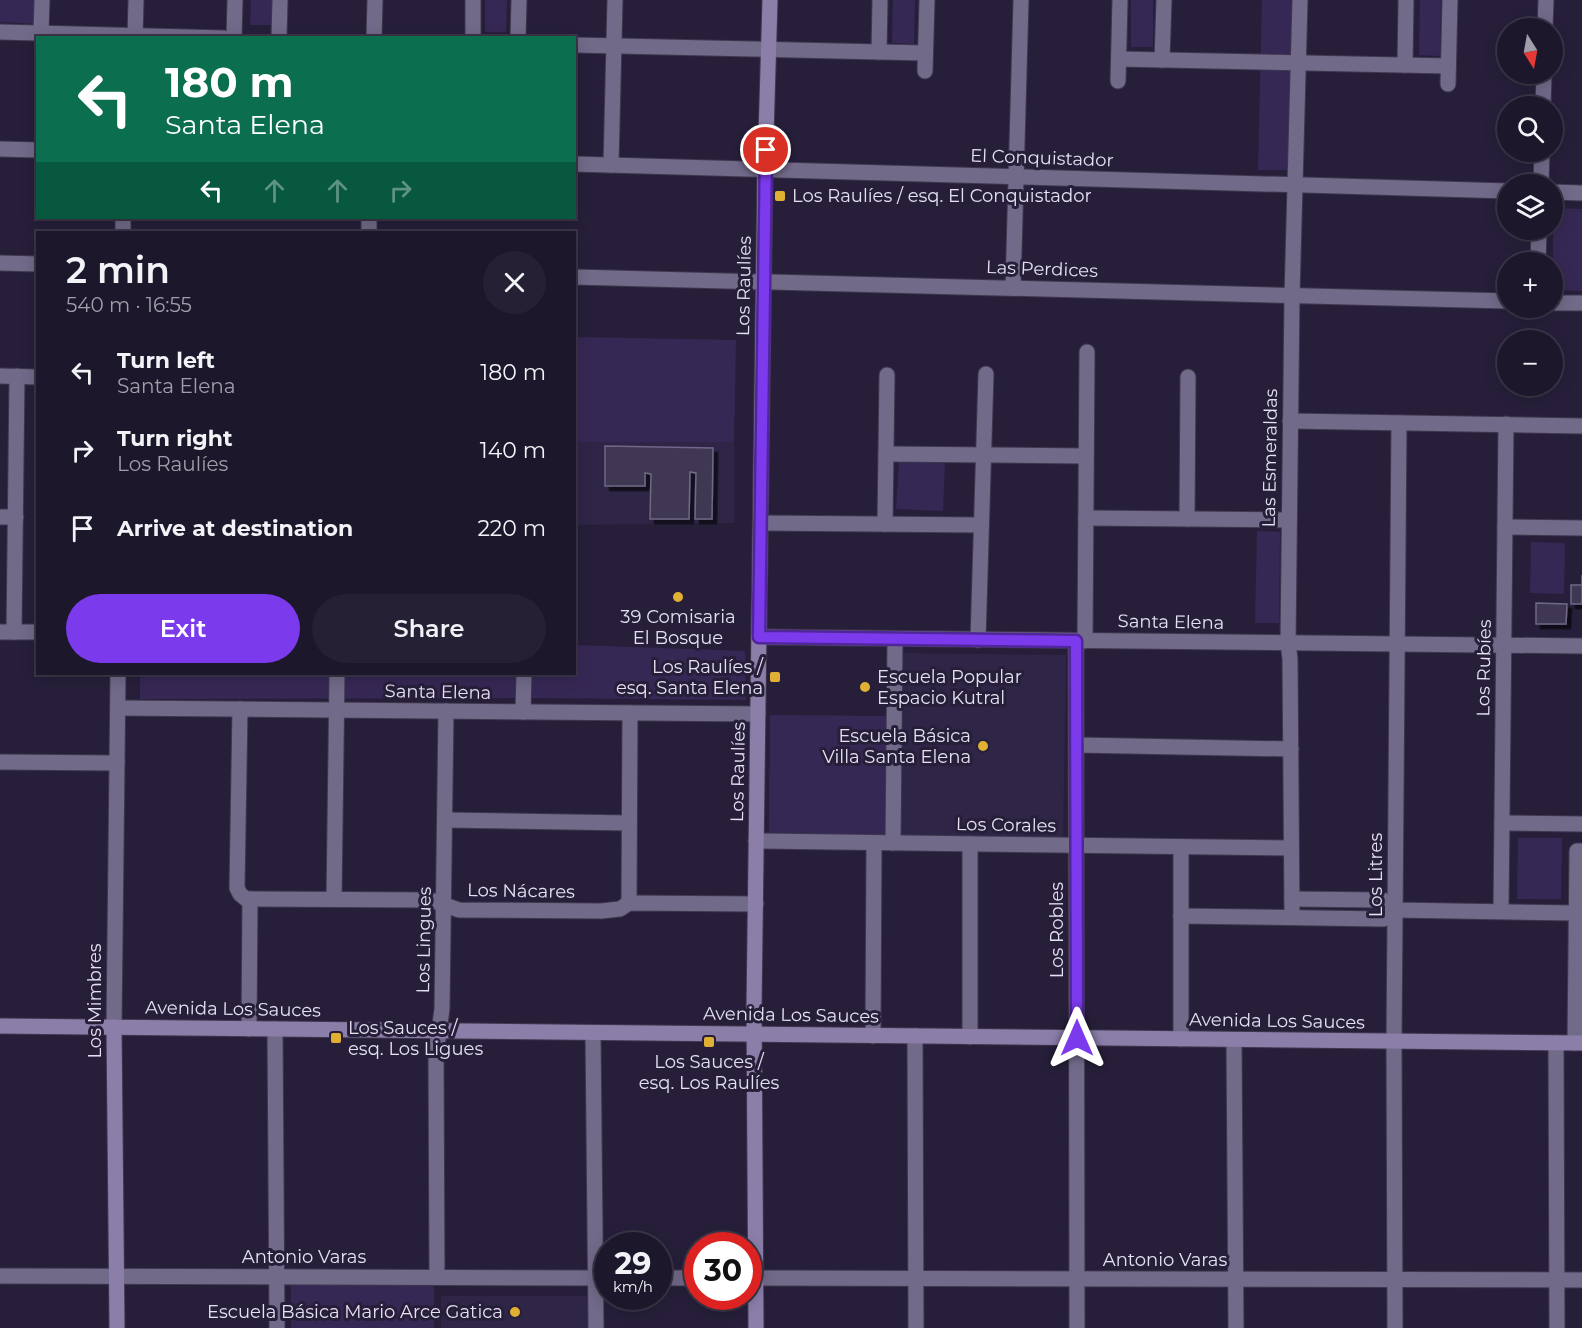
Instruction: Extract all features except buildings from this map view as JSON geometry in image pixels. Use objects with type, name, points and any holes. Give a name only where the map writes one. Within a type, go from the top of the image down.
[{"type":"street","points":[[41,33],[42,0]]},
{"type":"street","points":[[0,32],[135,36],[136,0]]},
{"type":"street","points":[[234,36],[235,0]]},
{"type":"street","points":[[279,36],[280,0]]},
{"type":"street","points":[[374,36],[375,0]]},
{"type":"street","points":[[473,0],[473,36]]},
{"type":"street","points":[[518,36],[519,0]]},
{"type":"street","points":[[611,165],[615,0]]},
{"type":"street","name":"Los Raulíes","points":[[752,1232],[765,170],[770,0]]},
{"type":"street","points":[[879,52],[880,0]]},
{"type":"street","points":[[925,71],[927,0]]},
{"type":"street","points":[[1013,288],[1021,0]]},
{"type":"street","points":[[1118,81],[1120,0]]},
{"type":"street","points":[[1162,60],[1164,0]]},
{"type":"street","name":"Las Esmeraldas","points":[[1292,917],[1288,643],[1289,520],[1300,0]]},
{"type":"street","points":[[1404,65],[1406,0]]},
{"type":"street","points":[[1448,84],[1450,0]]},
{"type":"street","points":[[1545,18],[1546,0]]},
{"type":"street","points":[[576,45],[925,53]]},
{"type":"street","points":[[1119,59],[1448,66]]},
{"type":"street","points":[[0,149],[36,150]]},
{"type":"street","name":"El Conquistador","points":[[576,164],[1497,191]]},
{"type":"street","points":[[1563,192],[1582,193]]},
{"type":"street","points":[[0,263],[36,264]]},
{"type":"street","name":"Las Perdices","points":[[576,277],[1497,302]]},
{"type":"street","points":[[1563,303],[1582,303]]},
{"type":"street","name":"Los Robles","points":[[1077,1328],[1077,745],[1086,518],[1087,352]]},
{"type":"street","points":[[978,640],[986,374]]},
{"type":"street","points":[[885,524],[887,375]]},
{"type":"street","points":[[0,376],[36,377]]},
{"type":"street","points":[[17,376],[8,517],[7,632],[36,632]]},
{"type":"street","points":[[1187,519],[1188,377]]},
{"type":"street","points":[[1290,421],[1582,426]]},
{"type":"street","name":"Los Litres","points":[[1395,1328],[1399,423]]},
{"type":"street","name":"Los Rubíes","points":[[1501,911],[1506,424]]},
{"type":"street","points":[[886,454],[1086,456]]},
{"type":"street","points":[[1086,518],[1289,520]]},
{"type":"street","points":[[761,523],[981,525]]},
{"type":"street","points":[[1505,526],[1582,528]]},
{"type":"street","name":"Santa Elena","points":[[759,637],[1582,646]]},
{"type":"street","points":[[893,843],[895,639]]},
{"type":"street","name":"Los Mimbres","points":[[117,1328],[114,1028],[118,675]]},
{"type":"street","points":[[334,899],[337,675]]},
{"type":"street","points":[[523,712],[524,675]]},
{"type":"street","name":"Santa Elena","points":[[118,708],[758,714]]},
{"type":"street","points":[[240,709],[237,888],[243,897],[250,899],[249,1029]]},
{"type":"street","name":"Los Lingues","points":[[437,1277],[436,1054],[442,1009],[446,711]]},
{"type":"street","points":[[629,903],[630,713]]},
{"type":"street","points":[[1077,745],[1291,748]]},
{"type":"street","points":[[0,762],[117,764]]},
{"type":"street","points":[[445,820],[629,823]]},
{"type":"street","points":[[1502,823],[1582,824]]},
{"type":"street","name":"Los Corales","points":[[756,841],[1292,848]]},
{"type":"street","points":[[873,1036],[874,843]]},
{"type":"street","points":[[970,844],[970,1037]]},
{"type":"street","points":[[1181,847],[1181,1039]]},
{"type":"street","points":[[1578,1043],[1576,913],[1580,851]]},
{"type":"street","name":"Los Nácares","points":[[250,899],[430,900],[459,910],[601,911],[620,909],[629,903],[756,904]]},
{"type":"street","points":[[1292,899],[1383,900],[1396,910]]},
{"type":"street","points":[[1181,916],[1383,919],[1396,910],[1576,913]]},
{"type":"street","name":"Avenida Los Sauces","points":[[0,1026],[1578,1043]]},
{"type":"street","points":[[275,1029],[277,1328]]},
{"type":"street","points":[[593,1033],[600,1232]]},
{"type":"street","points":[[915,1036],[916,1328]]},
{"type":"street","points":[[1234,1040],[1236,1328]]},
{"type":"street","points":[[1556,1043],[1557,1328]]},
{"type":"street","name":"Antonio Varas","points":[[0,1276],[594,1278]]},
{"type":"street","name":"Antonio Varas","points":[[762,1278],[1582,1281]]},
{"type":"street","points":[[596,1328],[598,1310]]},
{"type":"street","name":"Los Raulíes","points":[[755,1310],[756,1328]]},
{"type":"shaded area","points":[[0,0],[36,0],[35,24],[0,22]]},
{"type":"shaded area","points":[[251,0],[272,0],[272,25],[250,25]]},
{"type":"shaded area","points":[[485,0],[507,0],[506,32],[485,32]]},
{"type":"shaded area","points":[[893,0],[915,0],[914,44],[892,43]]},
{"type":"shaded area","points":[[1131,0],[1153,0],[1153,47],[1131,47]]},
{"type":"shaded area","points":[[1262,0],[1293,0],[1289,170],[1258,170]]},
{"type":"shaded area","points":[[1420,0],[1441,0],[1440,56],[1419,55]]},
{"type":"shaded area","points":[[1563,208],[1582,209],[1582,291],[1563,290],[1563,252],[1553,252],[1553,240],[1563,240]]},
{"type":"shaded area","points":[[576,337],[736,340],[734,442],[576,442]]},
{"type":"shaded area","points":[[576,442],[734,442],[734,523],[576,525]]},
{"type":"shaded area","points":[[899,461],[945,463],[943,511],[896,509]]},
{"type":"shaded area","points":[[1257,531],[1280,532],[1279,623],[1255,623]]},
{"type":"shaded area","points":[[1531,542],[1565,543],[1564,594],[1530,593]]},
{"type":"shaded area","points":[[576,645],[745,651],[746,700],[140,699],[140,675],[576,675]]},
{"type":"shaded area","name":"Escuela Básica Villa Santa Elena","points":[[903,653],[1066,655],[1063,838],[900,836]]},
{"type":"shaded area","points":[[770,715],[888,716],[888,835],[769,834]]},
{"type":"shaded area","points":[[1518,838],[1562,838],[1561,899],[1517,899]]},
{"type":"shaded area","points":[[291,1282],[434,1282],[434,1328],[291,1328]]},
{"type":"shaded area","name":"Escuela Básica Mario Arce Gatica","points":[[441,1296],[589,1296],[589,1328],[441,1328]]},
{"type":"place","name":"Los Raulíes / esq. El Conquistador","points":[[780,196]]},
{"type":"place","name":"39 Comisaria El Bosque","points":[[678,597]]},
{"type":"place","name":"Los Raulíes / esq. Santa Elena","points":[[775,677]]},
{"type":"place","name":"Escuela Popular Espacio Kutral","points":[[865,687]]},
{"type":"place","name":"Escuela Básica Villa Santa Elena","points":[[983,746]]},
{"type":"place","name":"Los Sauces / esq. Los Ligues","points":[[336,1038]]},
{"type":"place","name":"Los Sauces / esq. Los Raulíes","points":[[709,1042]]},
{"type":"place","name":"Escuela Básica Mario Arce Gatica","points":[[515,1312]]},
{"type":"route","points":[[766,150],[759,637],[1076,641],[1077,1038]]}]
